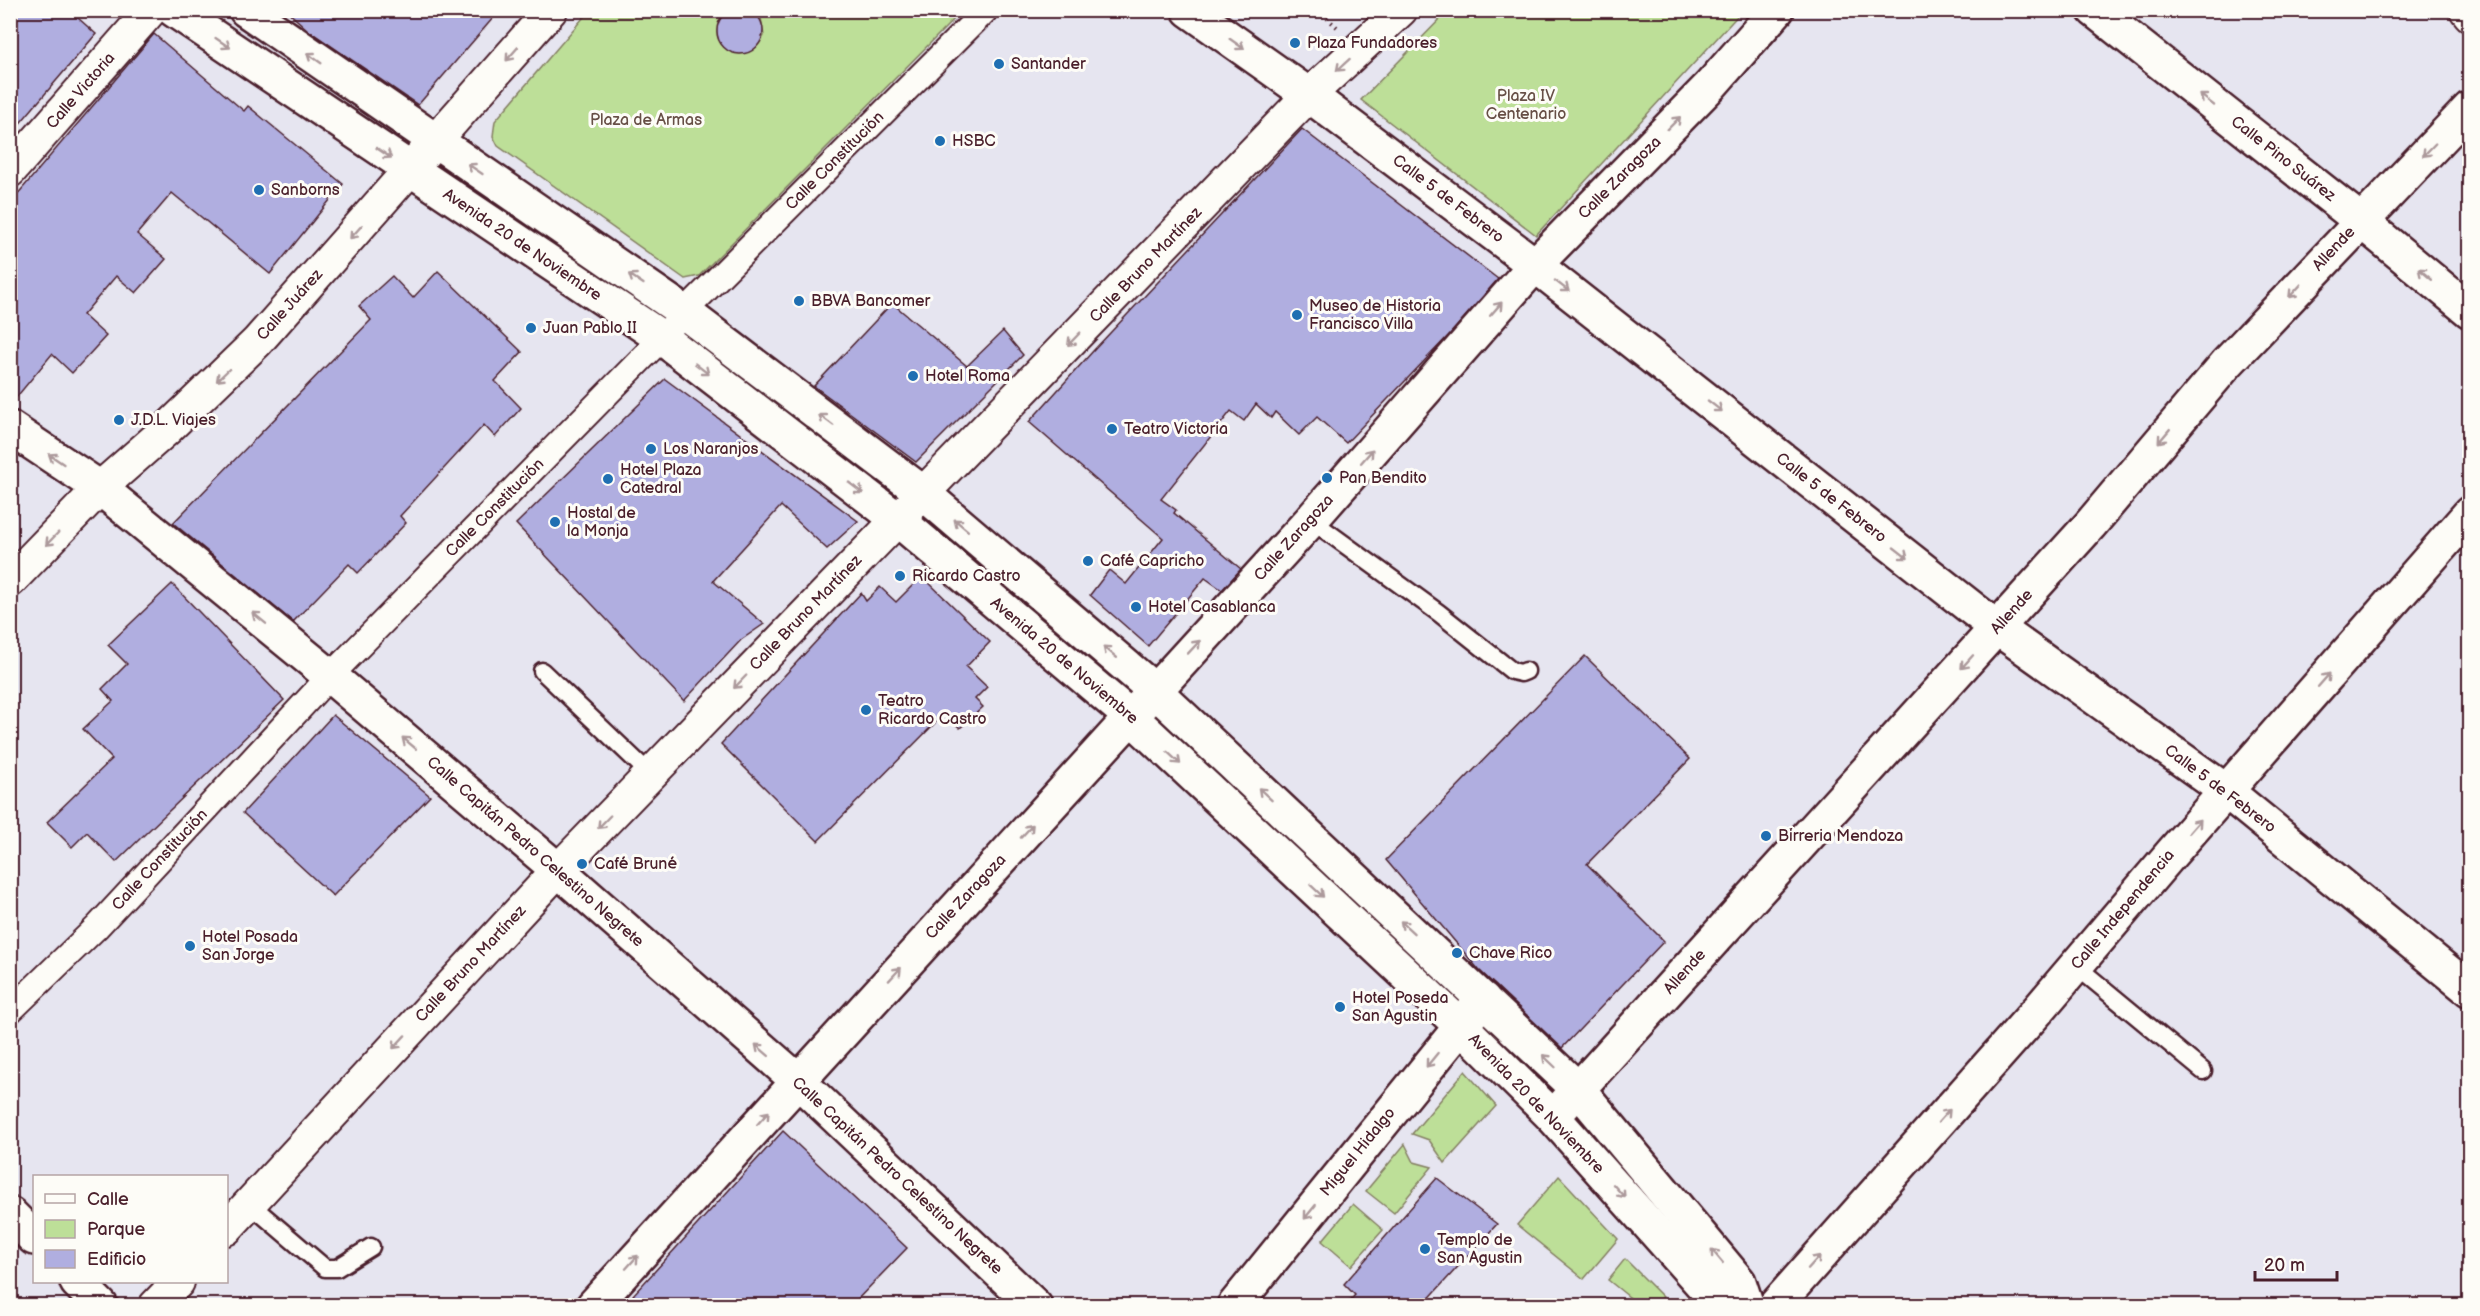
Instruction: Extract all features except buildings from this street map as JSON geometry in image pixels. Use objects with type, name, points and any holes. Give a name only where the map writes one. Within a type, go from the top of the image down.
[{"type":"street","name":"Calle Victoria","points":[[10,171],[151,10]]},
{"type":"street","name":"Avenida 20 de Noviembre","points":[[174,10],[662,338],[897,519],[1132,718],[1461,1026],[1553,1117],[1716,1300],[1724,1305]]},
{"type":"street","points":[[246,10],[684,312],[923,493],[1154,690],[1579,1090],[1738,1282],[1747,1305]]},
{"type":"street","name":"Calle Juárez","points":[[10,581],[100,488],[166,430],[257,342],[411,171],[551,10]]},
{"type":"street","name":"Calle Constitución","points":[[10,1011],[97,927],[330,676],[662,338],[684,312],[986,10]]},
{"type":"street","name":"Calle 5 de Febrero","points":[[1189,10],[1309,95],[1535,264],[1997,628],[2226,791],[2469,990]]},
{"type":"street","name":"Calle Bruno Martínez","points":[[228,1227],[558,870],[650,774],[1309,95],[1401,10]]},
{"type":"street","name":"Calle Zaragoza","points":[[593,1305],[797,1080],[1132,718],[1154,690],[1311,520],[1535,264],[1710,86],[1777,10]]},
{"type":"street","name":"Calle Pino Suárez","points":[[2094,10],[2361,221],[2469,312]]},
{"type":"street","points":[[2466,10],[2469,15]]},
{"type":"street","name":"Allende","points":[[1553,1117],[2090,525],[2227,363],[2469,108]]},
{"type":"street","name":"Calle Capitán Pedro Celestino Negrete","points":[[10,428],[100,488],[330,676],[558,870],[797,1080],[1035,1305]]},
{"type":"street","name":"Calle Independencia","points":[[1775,1305],[2076,966],[2469,513]]},
{"type":"street","name":"Miguel Hidalgo","points":[[1234,1305],[1484,999]]},
{"type":"street","points":[[10,1214],[33,1237]]},
{"type":"street","points":[[79,1283],[101,1305]]},
{"type":"street","points":[[155,1305],[175,1283]]},
{"type":"lane","points":[[1311,520],[1439,613],[1512,671],[1521,673],[1526,671]]},
{"type":"lane","points":[[542,671],[650,774]]},
{"type":"lane","points":[[2076,966],[2203,1071]]},
{"type":"lane","points":[[250,1204],[325,1268],[337,1268],[370,1247]]},
{"type":"green space","name":"Plaza IV Centenario","points":[[1449,10],[1742,11],[1536,235],[1361,100]]},
{"type":"green space","name":"Plaza de Armas","points":[[589,11],[727,11],[719,21],[717,32],[720,41],[726,49],[735,53],[745,53],[755,48],[764,36],[761,18],[754,11],[962,11],[699,276],[685,279],[498,146],[493,136],[495,121]]},
{"type":"green space","points":[[1465,1071],[1496,1106],[1445,1163],[1429,1140],[1412,1134]]},
{"type":"green space","points":[[1405,1144],[1414,1162],[1432,1167],[1394,1213],[1366,1191]]},
{"type":"green space","points":[[1559,1176],[1618,1239],[1584,1279],[1517,1225]]},
{"type":"green space","points":[[1353,1204],[1383,1230],[1351,1266],[1322,1241]]},
{"type":"green space","points":[[1625,1259],[1663,1297],[1655,1305],[1639,1305],[1608,1280]]},
{"type":"place","name":"Plaza Fundadores","points":[[1295,43]]},
{"type":"place","name":"Santander","points":[[999,64]]},
{"type":"place","name":"HSBC","points":[[940,141]]},
{"type":"place","name":"Sanborns","points":[[259,190]]},
{"type":"place","name":"BBVA Bancomer","points":[[799,301]]},
{"type":"place","name":"Museo de Historia Francisco Villa","points":[[1297,315]]},
{"type":"place","name":"Juan Pablo II","points":[[531,328]]},
{"type":"place","name":"Hotel Roma","points":[[913,376]]},
{"type":"place","name":"J.D.L. Viajes","points":[[119,420]]},
{"type":"place","name":"Teatro Victoria","points":[[1112,429]]},
{"type":"place","name":"Los Naranjos","points":[[651,449]]},
{"type":"place","name":"Pan Bendito","points":[[1327,478]]},
{"type":"place","name":"Hotel Plaza Catedral","points":[[608,479]]},
{"type":"place","name":"Hostal de la Monja","points":[[555,522]]},
{"type":"place","name":"Café Capricho","points":[[1088,561]]},
{"type":"place","name":"Ricardo Castro","points":[[900,576]]},
{"type":"place","name":"Hotel Casablanca","points":[[1136,607]]},
{"type":"place","name":"Teatro Ricardo Castro","points":[[866,710]]},
{"type":"place","name":"Birreria Mendoza","points":[[1766,836]]},
{"type":"place","name":"Café Bruné","points":[[582,864]]},
{"type":"place","name":"Hotel Posada San Jorge","points":[[190,946]]},
{"type":"place","name":"Chave Rico","points":[[1457,953]]},
{"type":"place","name":"Hotel Poseda San Agustin","points":[[1340,1007]]},
{"type":"place","name":"Templo de San Agustin","points":[[1425,1249]]}]
